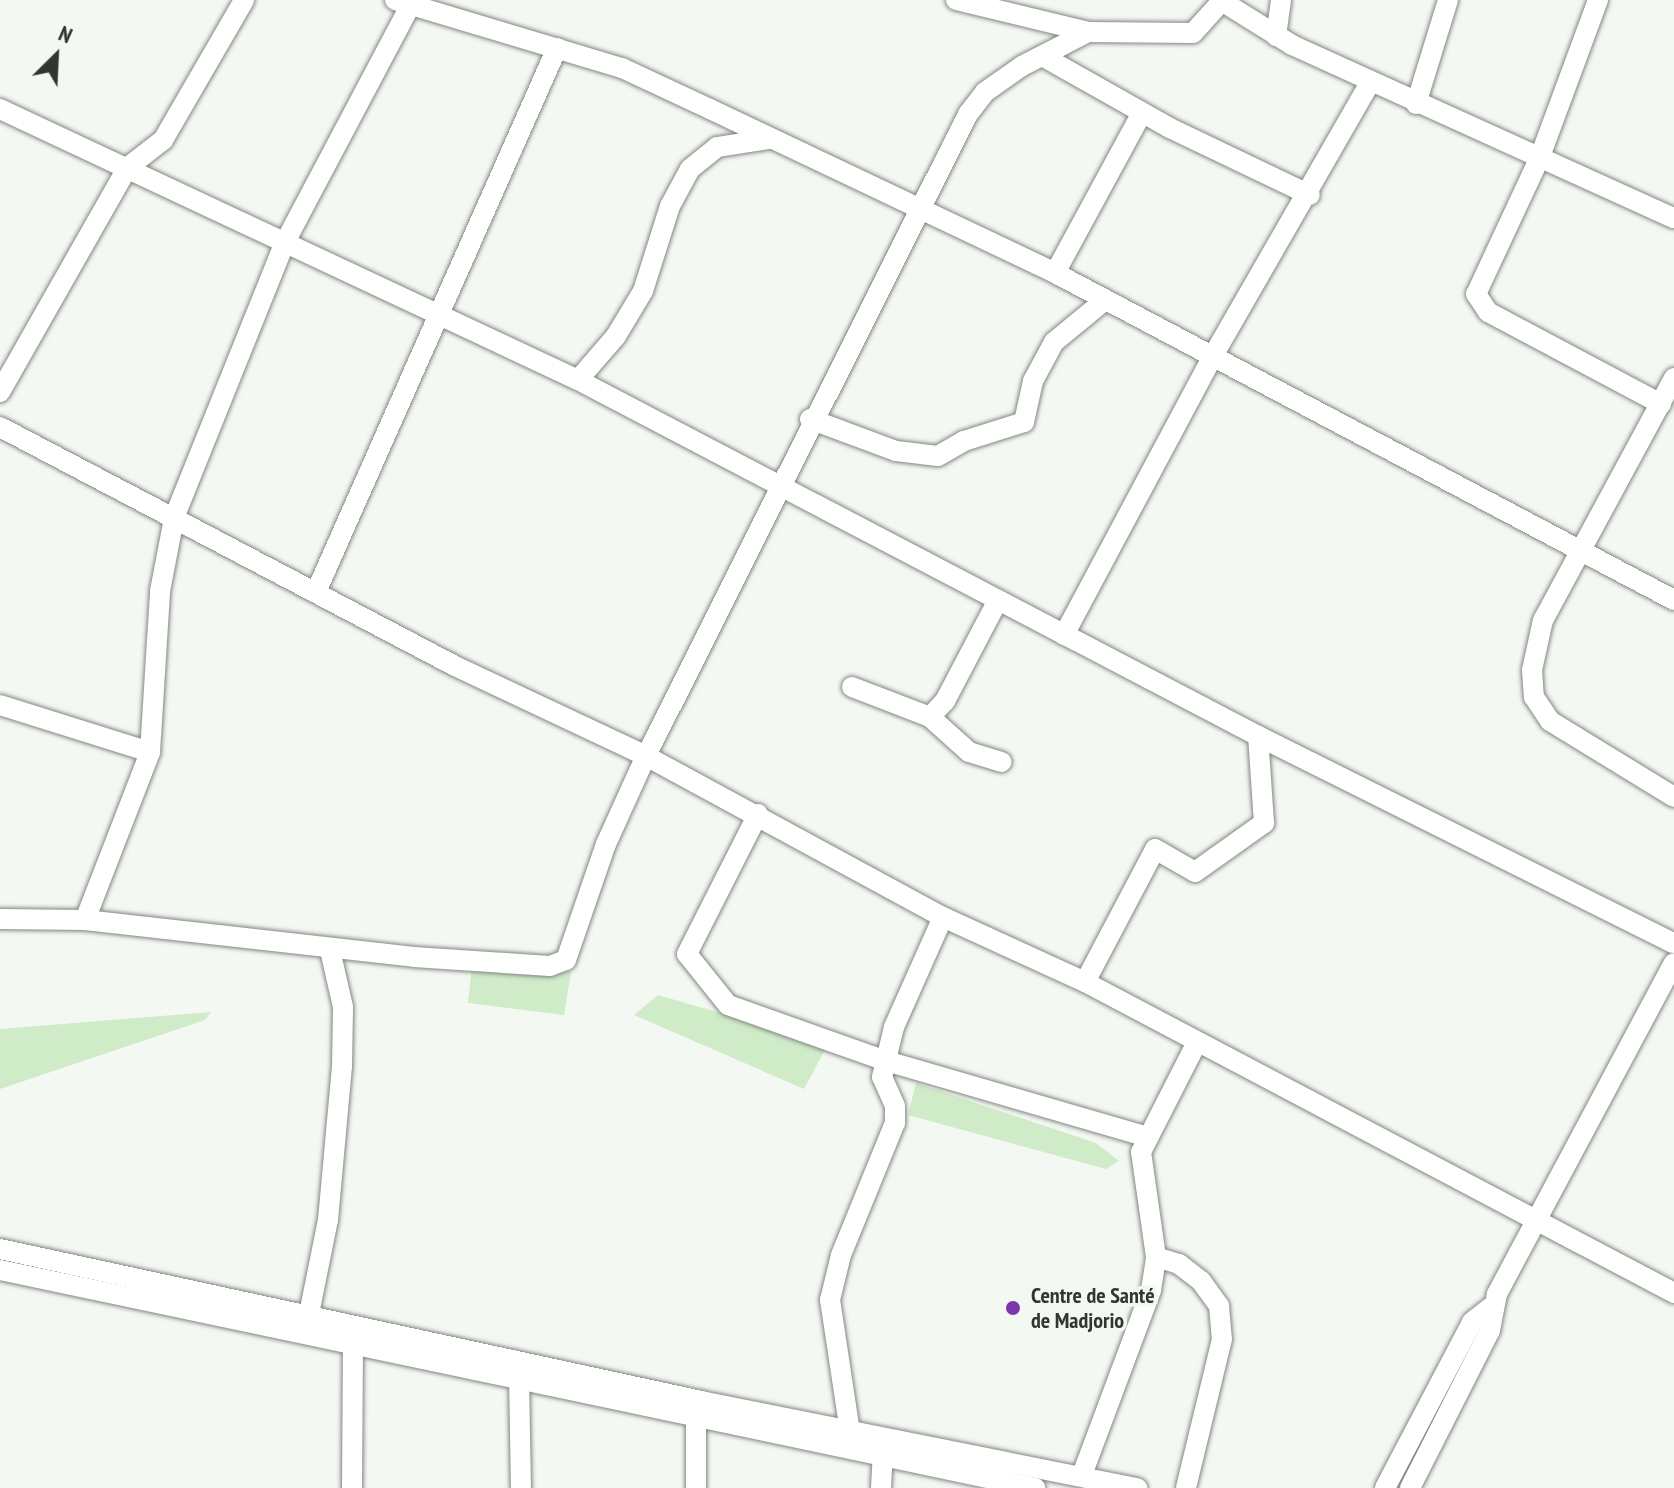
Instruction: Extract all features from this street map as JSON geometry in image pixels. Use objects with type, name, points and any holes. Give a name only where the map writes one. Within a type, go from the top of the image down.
[{"type":"street","points":[[0,392],[127,168],[163,140],[244,0]]},
{"type":"street","points":[[956,0],[1088,32],[1193,33],[1221,0],[1276,36],[1370,83],[1674,218]]},
{"type":"street","points":[[1276,36],[1281,0]]},
{"type":"street","points":[[1416,104],[1448,0]]},
{"type":"street","points":[[1598,0],[1540,157],[1478,285],[1480,304],[1661,404]]},
{"type":"street","points":[[85,920],[150,752],[160,591],[174,518],[284,244],[403,3],[622,68],[1055,273],[1104,301],[1214,354],[1674,600]]},
{"type":"street","points":[[0,919],[85,920],[330,950],[535,965],[566,960],[606,844],[646,756],[916,209],[985,92],[1088,32]]},
{"type":"street","points":[[316,592],[442,319],[557,48]]},
{"type":"street","points":[[1044,57],[1142,113],[1310,195]]},
{"type":"street","points":[[1064,635],[1214,354],[1310,195],[1370,83]]},
{"type":"street","points":[[0,109],[442,319],[578,380],[1258,736],[1674,943]]},
{"type":"street","points":[[1055,273],[1142,113]]},
{"type":"street","points":[[578,380],[616,336],[643,291],[670,206],[690,169],[717,147],[769,139]]},
{"type":"street","points":[[810,419],[896,451],[938,456],[964,441],[1024,422],[1033,381],[1054,342],[1104,301]]},
{"type":"street","points":[[1674,378],[1543,620],[1532,670],[1534,697],[1550,721],[1674,797]]},
{"type":"street","points":[[0,427],[64,465],[174,518],[455,666],[646,756],[758,814],[943,917],[1085,982],[1535,1223],[1674,1293]]},
{"type":"street","points":[[930,717],[945,701],[998,600]]},
{"type":"street","points":[[852,687],[930,717],[969,752],[1002,762]]},
{"type":"street","points":[[0,705],[150,752]]},
{"type":"street","points":[[1085,982],[1155,849],[1195,872],[1264,823],[1258,736]]},
{"type":"street","points":[[758,814],[687,954],[728,1005],[886,1061],[1148,1137]]},
{"type":"street","points":[[850,1432],[830,1300],[841,1255],[895,1123],[895,1106],[882,1077],[894,1027],[943,917]]},
{"type":"street","points":[[309,1314],[328,1220],[342,1066],[343,1007],[330,950]]},
{"type":"street","points":[[1385,1488],[1472,1322],[1491,1307],[1674,963]]},
{"type":"street","points":[[1082,1475],[1151,1290],[1156,1257],[1141,1174],[1148,1137],[1197,1042]]},
{"type":"street","points":[[0,1249],[309,1314],[353,1333],[519,1376],[1035,1488]]},
{"type":"street","points":[[1156,1257],[1179,1264],[1201,1281],[1219,1306],[1222,1339],[1186,1488]]},
{"type":"street","points":[[0,1270],[353,1333],[1137,1488]]},
{"type":"street","points":[[1410,1488],[1490,1330],[1491,1307]]},
{"type":"street","points":[[352,1488],[353,1333]]},
{"type":"street","points":[[519,1376],[521,1488]]},
{"type":"street","points":[[696,1416],[696,1488]]},
{"type":"street","points":[[881,1488],[883,1455]]},
{"type":"green space","points":[[472,966],[571,972],[564,1015],[468,1003]]},
{"type":"green space","points":[[658,995],[828,1044],[804,1089],[634,1015]]},
{"type":"green space","points":[[211,1012],[205,1020],[0,1089],[0,1029]]},
{"type":"green space","points":[[916,1083],[1096,1143],[1119,1161],[1106,1169],[908,1115]]},
{"type":"place","name":"Centre de Santé de Madjorio","points":[[1013,1308]]}]
